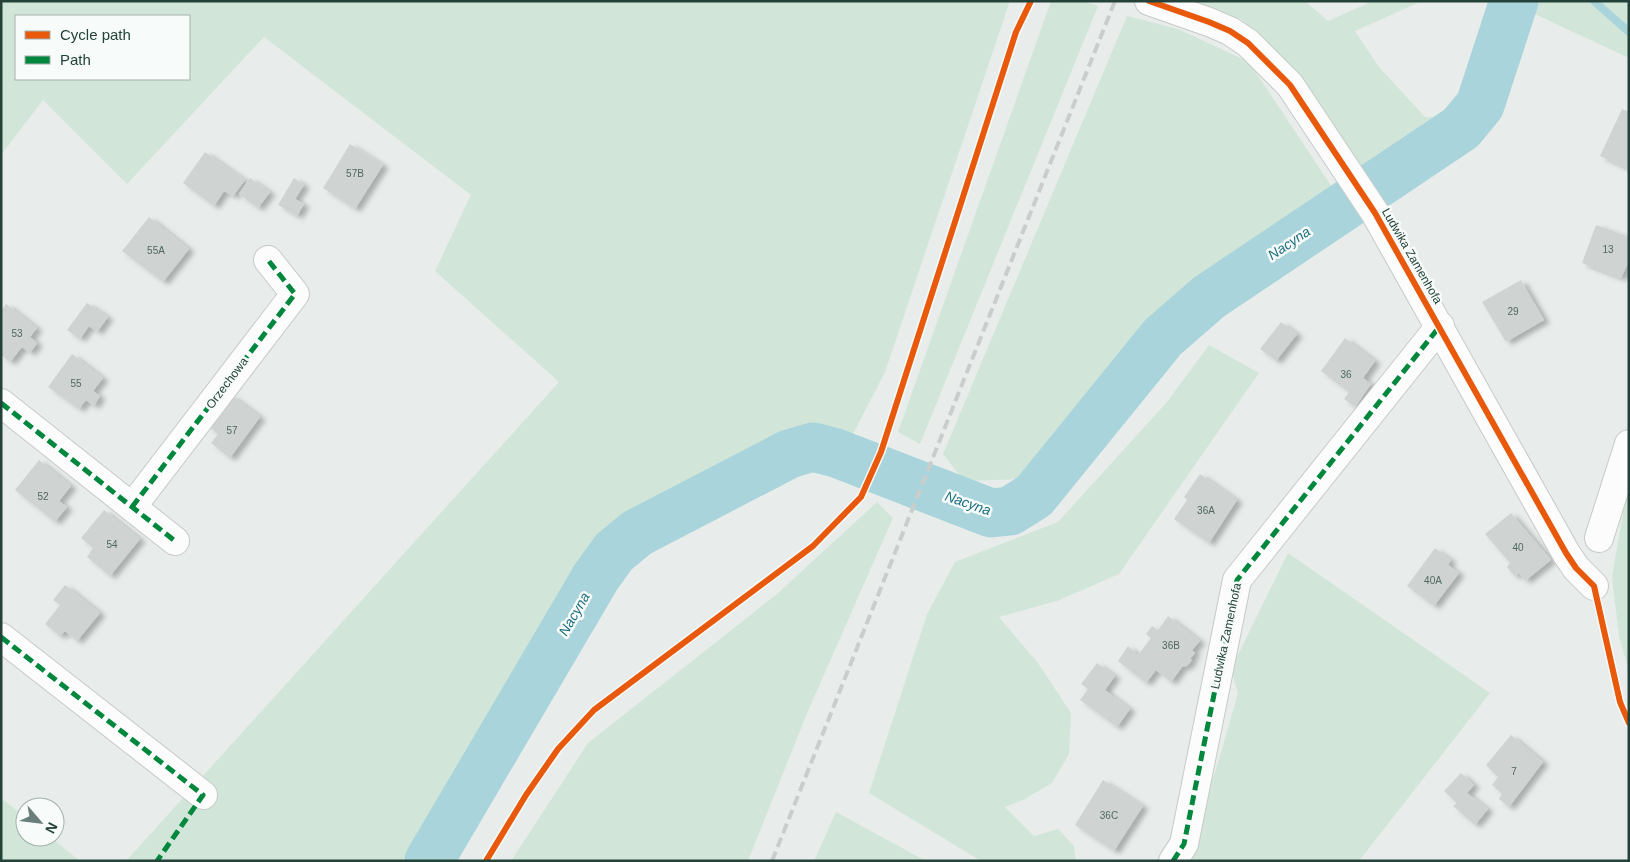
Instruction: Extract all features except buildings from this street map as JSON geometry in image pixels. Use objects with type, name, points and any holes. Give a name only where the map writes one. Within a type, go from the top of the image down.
[{"type":"street","name":"Ludwika Zamenhofa","points":[[1149,1],[1230,31],[1248,44],[1290,85],[1350,172],[1375,213],[1566,553],[1576,568],[1594,586]]},
{"type":"street","name":"Orzechowa","points":[[132,507],[295,294],[268,260]]},
{"type":"street","name":"Ludwika Zamenhofa","points":[[1173,861],[1184,844],[1237,580],[1440,326]]},
{"type":"street","points":[[1,403],[175,541]]},
{"type":"street","points":[[1599,538],[1629,444]]},
{"type":"street","points":[[1,637],[203,795]]},
{"type":"green space","points":[[1,1],[1010,1],[885,372],[849,442],[807,433],[755,458],[632,523],[592,563],[419,861],[126,861],[559,382],[435,271],[471,195],[264,37],[127,184],[43,100],[1,155]]},
{"type":"green space","points":[[1051,1],[1084,1],[1098,6],[920,444],[898,432]]},
{"type":"green space","points":[[1177,1],[1305,1],[1328,21],[1373,1],[1422,1],[1355,31],[1379,67],[1425,117],[1445,118],[1465,114],[1369,180],[1289,69],[1241,19]]},
{"type":"green space","points":[[1487,1],[1509,1],[1487,71],[1472,108],[1450,112],[1464,98],[1495,12]]},
{"type":"green space","points":[[1528,1],[1629,1],[1629,58],[1526,10]]},
{"type":"green space","points":[[1127,16],[1178,29],[1249,62],[1336,193],[1271,230],[1168,303],[1150,319],[1154,328],[1116,377],[1027,479],[964,481],[943,454]]},
{"type":"green space","points":[[1209,345],[1259,373],[1119,574],[1057,601],[999,617],[1038,663],[1071,713],[1069,754],[1052,783],[1023,800],[1005,807],[1034,836],[1058,829],[1074,846],[1076,861],[981,861],[869,793],[927,614],[955,562],[1058,522],[1167,402]]},
{"type":"green space","points":[[1626,496],[1629,497],[1629,671],[1619,636],[1612,577]]},
{"type":"green space","points":[[877,502],[893,518],[808,711],[748,861],[511,861],[588,743],[777,594]]},
{"type":"green space","points":[[1288,553],[1490,693],[1359,861],[1179,861],[1190,843],[1217,766],[1238,693],[1231,669]]},
{"type":"green space","points":[[1,798],[15,809],[15,847],[62,847],[80,861],[1,861]]},
{"type":"green space","points":[[836,812],[926,861],[814,861]]},
{"type":"waterway","name":"Nacyna","points":[[429,861],[596,577],[614,552],[637,533],[789,454],[813,447],[836,453],[991,513],[1010,511],[1034,496],[1163,337],[1209,297],[1461,128],[1480,105],[1514,1]]},
{"type":"waterway","points":[[1594,1],[1629,32]]},
{"type":"railway","points":[[772,861],[1115,1]]},
{"type":"marked path","points":[[132,507],[295,294],[268,260]]},
{"type":"marked path","points":[[1173,861],[1184,844],[1237,580],[1440,326]]},
{"type":"marked path","points":[[1,403],[175,541]]},
{"type":"marked path","points":[[1,637],[203,795],[157,861]]},
{"type":"cycle path","points":[[486,861],[526,795],[558,749],[594,710],[813,546],[861,497],[881,452],[1016,32],[1031,1]]},
{"type":"cycle path","points":[[1149,1],[1230,31],[1248,43],[1290,85],[1375,213],[1566,553],[1576,568],[1594,586],[1620,702],[1629,723]]}]
